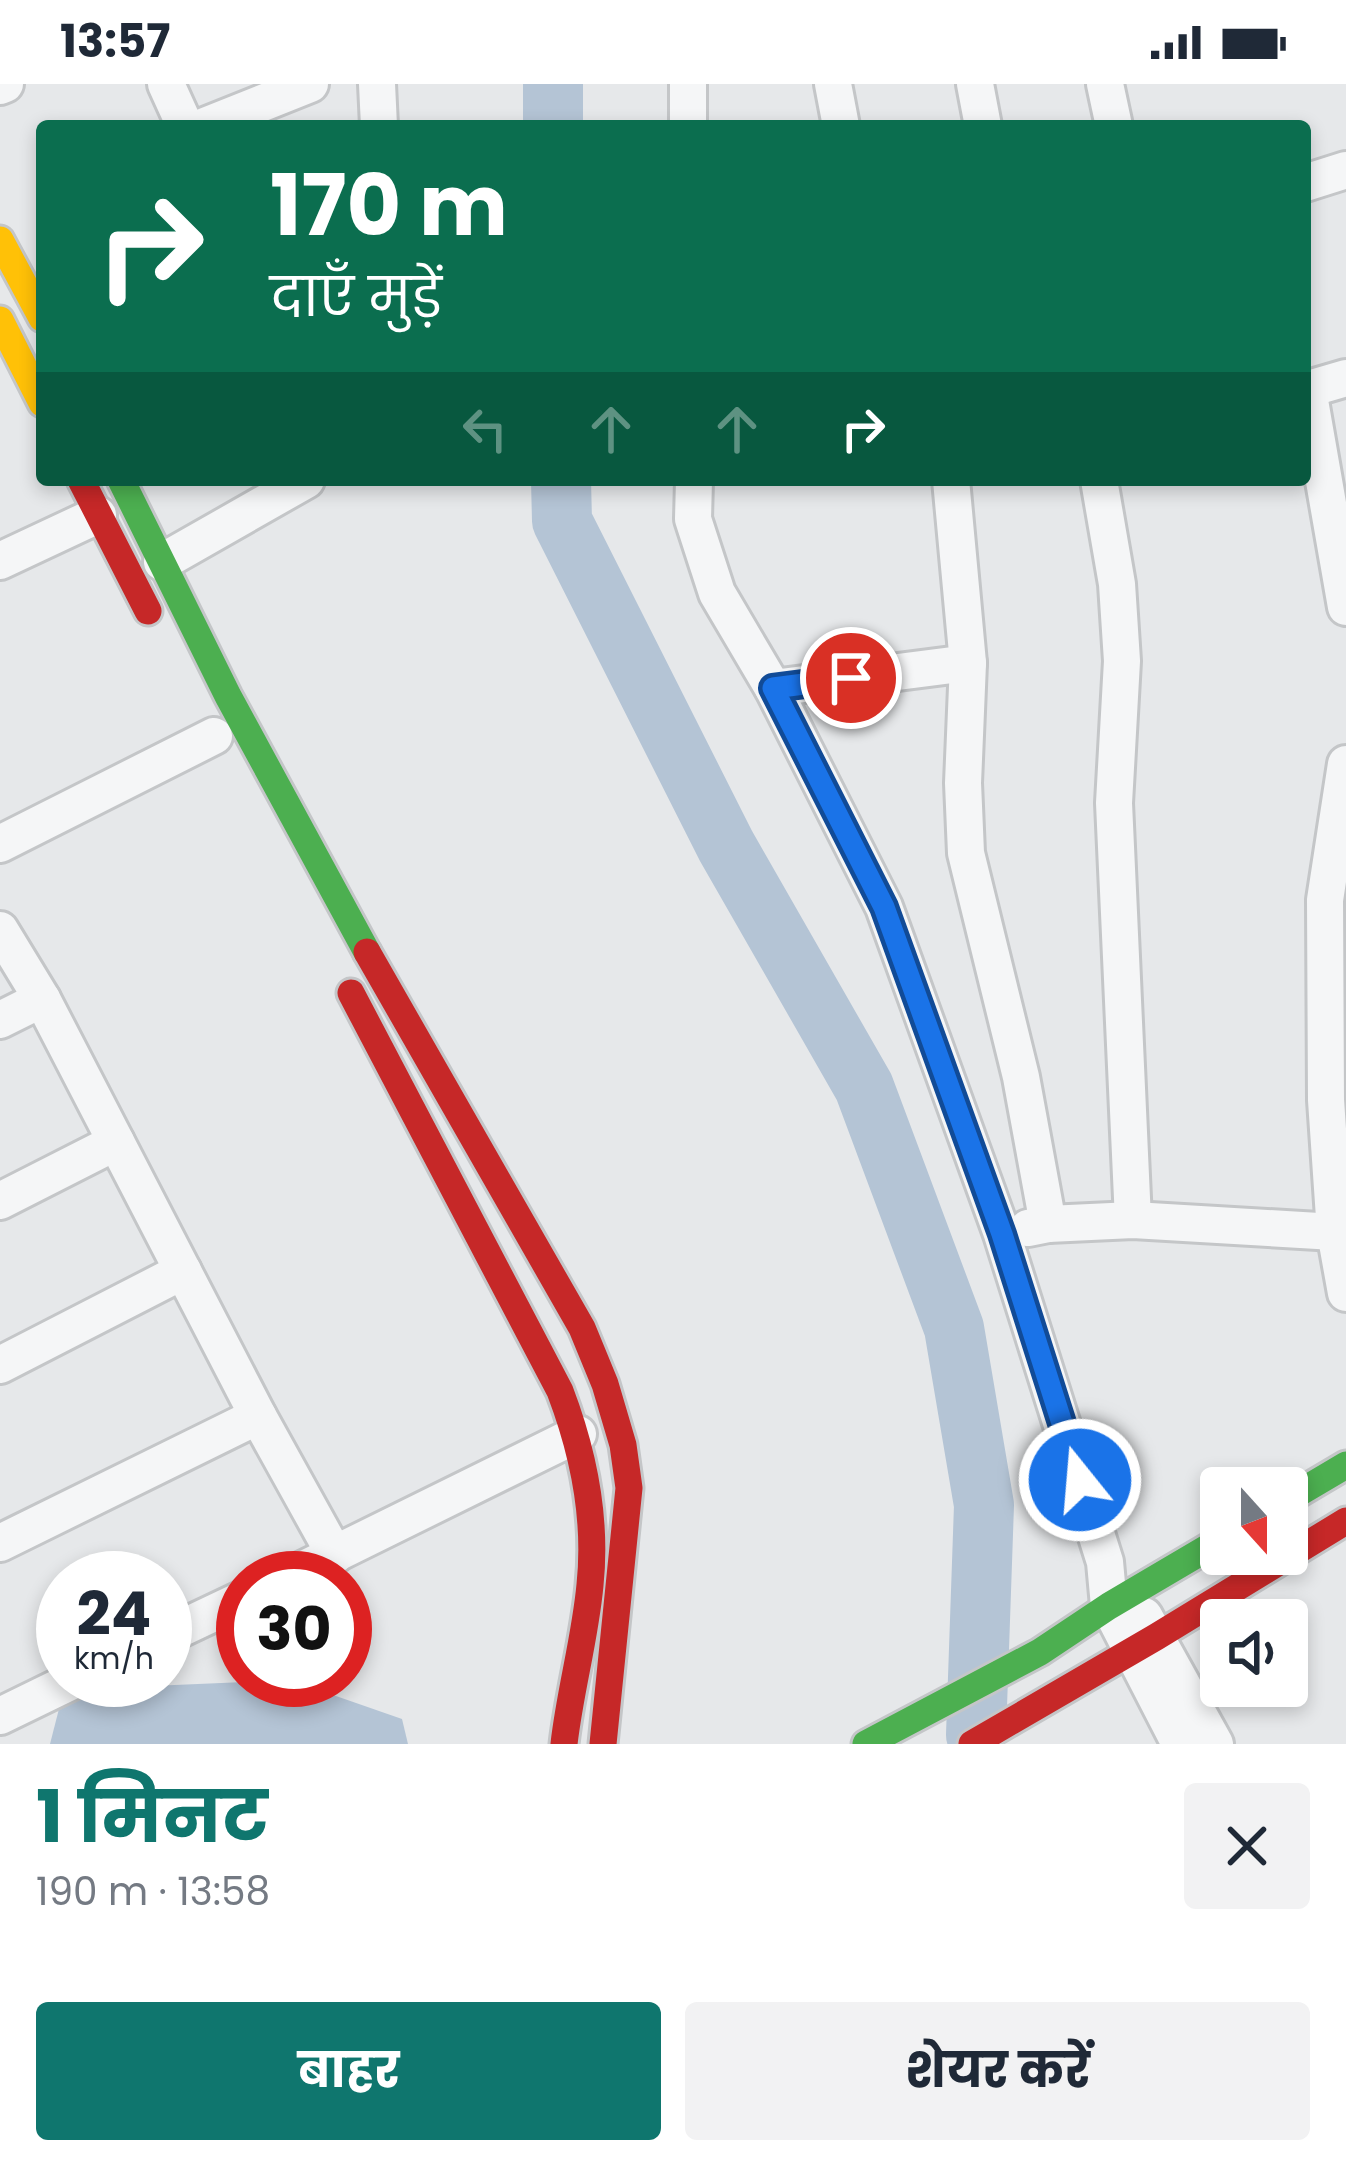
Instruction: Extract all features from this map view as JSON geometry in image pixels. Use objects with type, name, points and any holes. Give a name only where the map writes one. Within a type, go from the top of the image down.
[{"type":"street","points":[[166,84],[182,120]]},
{"type":"street","points":[[220,120],[310,84]]},
{"type":"street","points":[[377,84],[380,120]]},
{"type":"street","points":[[688,84],[688,120]]},
{"type":"street","points":[[833,84],[840,120]]},
{"type":"street","points":[[975,84],[982,120]]},
{"type":"street","points":[[1105,84],[1113,120]]},
{"type":"street","points":[[1311,181],[1346,170]]},
{"type":"street","points":[[0,240],[36,307]]},
{"type":"street","points":[[0,320],[36,391]]},
{"type":"street","points":[[1311,388],[1346,378]]},
{"type":"street","points":[[1311,416],[1346,608]]},
{"type":"street","points":[[84,486],[165,642]]},
{"type":"street","points":[[124,486],[331,891],[582,1328],[605,1384],[623,1444],[629,1488],[603,1744]]},
{"type":"street","points":[[162,562],[295,486]]},
{"type":"street","points":[[694,486],[693,519],[717,593],[773,688],[884,907],[1002,1234],[1120,1600],[1144,1644],[1215,1744]]},
{"type":"street","points":[[952,486],[968,663],[963,783],[966,853],[1021,1077],[1048,1224]]},
{"type":"street","points":[[1100,486],[1118,584],[1122,661],[1114,803],[1133,1220]]},
{"type":"street","points":[[0,561],[98,514]]},
{"type":"street","points":[[773,688],[968,663]]},
{"type":"street","points":[[0,844],[212,732]]},
{"type":"street","points":[[1346,764],[1325,900],[1326,1100],[1335,1232],[1346,1294]]},
{"type":"street","points":[[0,929],[42,999],[333,1551]]},
{"type":"street","points":[[333,959],[560,1391],[578,1434],[592,1510],[591,1581],[564,1744]]},
{"type":"street","points":[[0,1020],[42,999]]},
{"type":"street","points":[[0,1201],[116,1142]]},
{"type":"street","points":[[1002,1234],[1048,1224],[1133,1220],[1335,1232]]},
{"type":"street","points":[[0,1365],[183,1271]]},
{"type":"street","points":[[0,1543],[258,1416]]},
{"type":"street","points":[[343,1551],[578,1434]]},
{"type":"street","points":[[1308,1488],[1346,1465]]},
{"type":"street","points":[[972,1744],[1346,1520]]},
{"type":"street","points":[[866,1744],[1040,1652],[1200,1552]]},
{"type":"street","points":[[1144,1644],[1180,1744]]},
{"type":"street","points":[[0,1715],[36,1698]]},
{"type":"water","points":[[216,1683],[216,1707],[368,1707],[402,1719],[408,1744],[50,1744],[59,1707],[192,1707],[192,1684]]},
{"type":"waterway","points":[[553,84],[553,120]]},
{"type":"waterway","points":[[561,486],[562,521],[726,846],[864,1087],[954,1328],[984,1505],[976,1735]]},
{"type":"traffic: fast","points":[[124,486],[228,696],[367,952]]},
{"type":"traffic: fast","points":[[1308,1488],[1346,1465]]},
{"type":"traffic: fast","points":[[866,1744],[1040,1652],[1200,1552]]},
{"type":"traffic: slow","points":[[0,240],[36,307]]},
{"type":"traffic: slow","points":[[0,320],[36,391]]},
{"type":"traffic: jam","points":[[84,486],[148,611]]},
{"type":"traffic: jam","points":[[367,952],[582,1328],[605,1384],[623,1445],[629,1488],[603,1744]]},
{"type":"traffic: jam","points":[[351,993],[560,1391],[576,1438],[587,1487],[592,1560],[564,1744]]},
{"type":"traffic: jam","points":[[972,1744],[1346,1521]]},
{"type":"route","points":[[851,678],[773,688],[884,907],[1002,1234],[1080,1480]]}]
